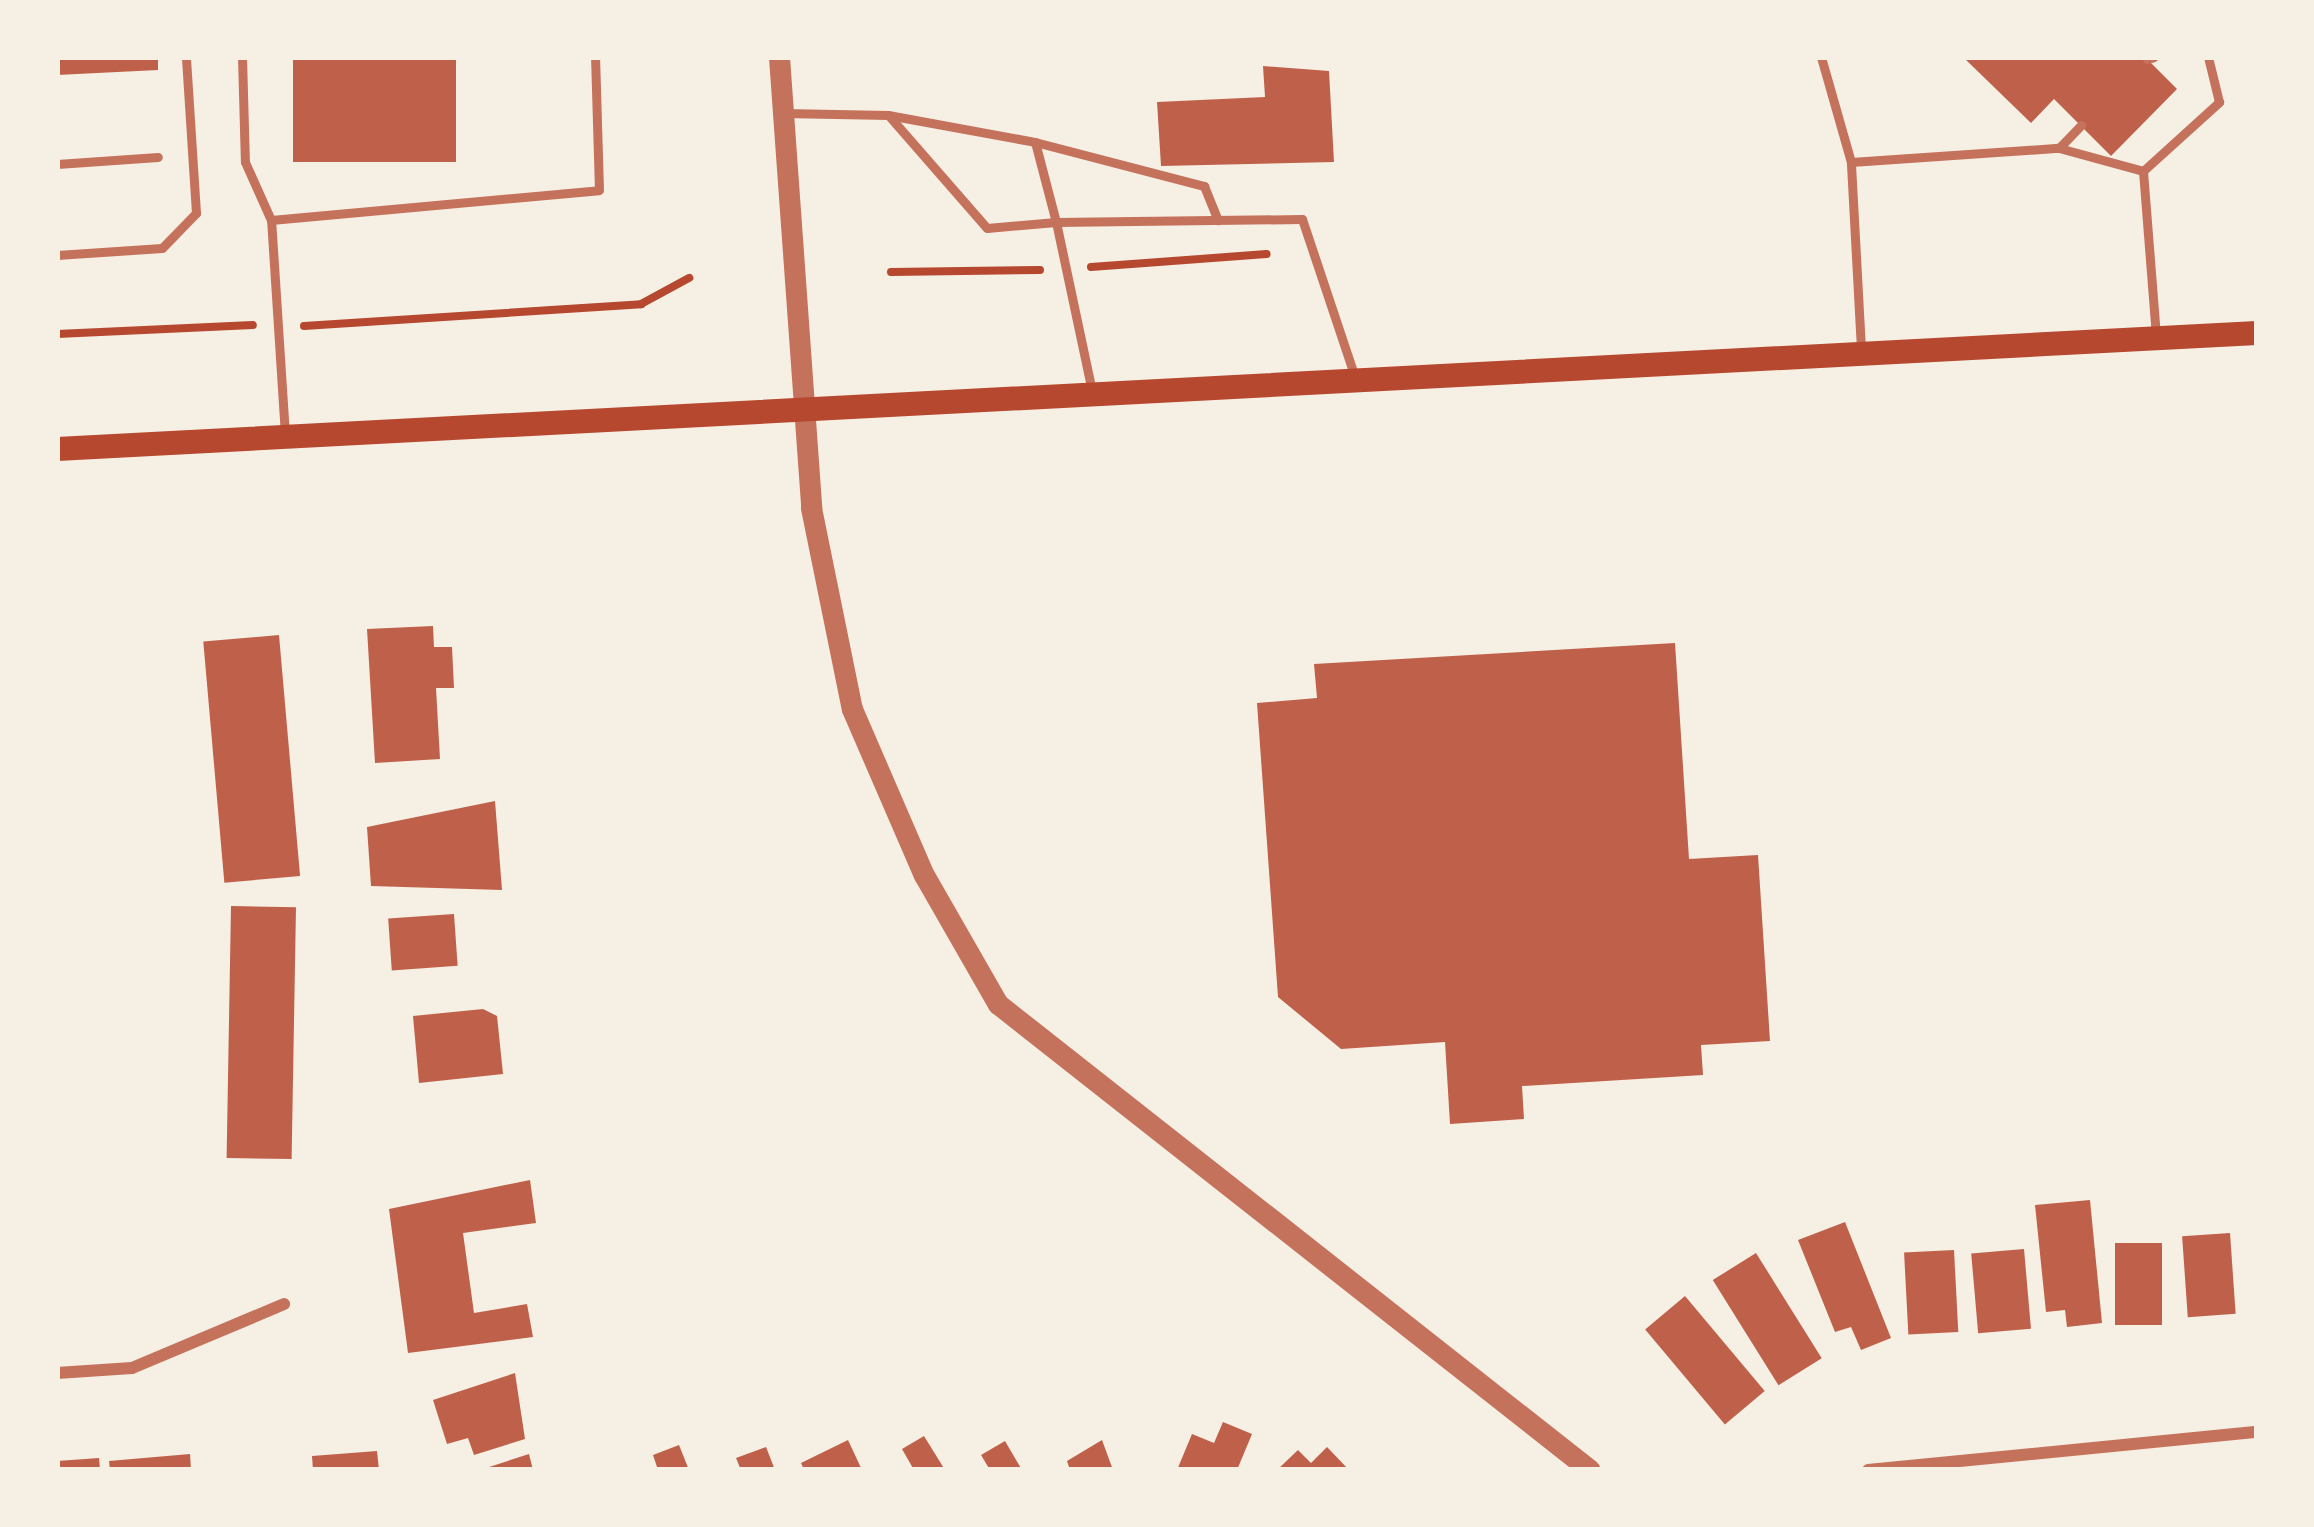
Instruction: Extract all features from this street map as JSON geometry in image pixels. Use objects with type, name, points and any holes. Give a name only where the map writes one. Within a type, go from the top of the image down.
[{"type":"main road","points":[[57,448],[2257,333]]},
{"type":"street","points":[[779,57],[800,406],[852,709],[924,875],[998,1004],[1590,1470]]},
{"type":"street","points":[[57,1373],[132,1368],[284,1304]]},
{"type":"street","points":[[1868,1470],[2257,1432]]},
{"type":"lane","points":[[57,255],[162,248],[196,213],[186,57]]},
{"type":"lane","points":[[242,57],[245,162],[272,220],[285,435]]},
{"type":"lane","points":[[272,220],[599,190],[595,57]]},
{"type":"lane","points":[[1821,57],[1851,162],[1862,352]]},
{"type":"lane","points":[[2143,170],[2219,102],[2208,57]]},
{"type":"lane","points":[[783,112],[888,115],[1035,142],[1204,186],[1218,220]]},
{"type":"lane","points":[[888,115],[987,228],[1056,222],[1302,219],[1355,377]]},
{"type":"lane","points":[[2059,148],[2081,125]]},
{"type":"lane","points":[[1035,142],[1072,268],[1092,391]]},
{"type":"lane","points":[[1851,162],[2059,148],[2143,170]]},
{"type":"lane","points":[[57,164],[158,157]]},
{"type":"lane","points":[[2143,170],[2156,336]]},
{"type":"path","points":[[891,272],[1072,268],[1314,250]]},
{"type":"path","points":[[314,326],[641,304],[689,278]]},
{"type":"path","points":[[57,334],[227,325]]},
{"type":"building","points":[[57,57],[158,57],[158,70],[57,75]]},
{"type":"building","points":[[293,57],[456,57],[456,162],[293,162]]},
{"type":"building","points":[[1963,57],[2145,57],[2177,89],[2111,156],[2054,99],[2031,123]]},
{"type":"building","points":[[1263,66],[1329,71],[1334,162],[1161,166],[1157,102],[1265,97]]},
{"type":"building","points":[[433,626],[434,647],[452,647],[454,688],[436,688],[440,759],[375,763],[367,629]]},
{"type":"building","points":[[279,635],[300,876],[224,883],[203,642]]},
{"type":"building","points":[[1675,643],[1689,859],[1758,855],[1770,1041],[1701,1045],[1703,1075],[1522,1086],[1524,1119],[1450,1124],[1445,1042],[1341,1049],[1278,997],[1257,703],[1317,698],[1314,664]]},
{"type":"building","points":[[495,801],[502,890],[371,886],[367,827]]},
{"type":"building","points":[[231,906],[296,907],[292,1159],[227,1158]]},
{"type":"building","points":[[454,914],[458,966],[392,970],[388,919]]},
{"type":"building","points":[[483,1009],[497,1016],[503,1074],[419,1083],[413,1016]]},
{"type":"building","points":[[530,1180],[536,1223],[463,1233],[474,1313],[527,1304],[533,1337],[408,1353],[389,1209]]},
{"type":"building","points":[[2090,1200],[2102,1323],[2067,1327],[2065,1310],[2046,1312],[2035,1205]]},
{"type":"building","points":[[1845,1222],[1891,1338],[1861,1350],[1851,1327],[1835,1332],[1798,1240]]},
{"type":"building","points":[[2230,1233],[2236,1314],[2188,1317],[2182,1236]]},
{"type":"building","points":[[2115,1243],[2162,1243],[2162,1325],[2115,1325]]},
{"type":"building","points":[[2024,1249],[2031,1329],[1978,1333],[1971,1254]]},
{"type":"building","points":[[1954,1250],[1958,1332],[1908,1335],[1904,1253]]},
{"type":"building","points":[[1756,1253],[1822,1358],[1778,1385],[1713,1280]]},
{"type":"building","points":[[1685,1296],[1765,1391],[1725,1424],[1645,1329]]},
{"type":"building","points":[[515,1373],[525,1439],[474,1455],[468,1438],[447,1444],[433,1400]]},
{"type":"building","points":[[1223,1422],[1252,1434],[1237,1470],[1177,1470],[1192,1434],[1214,1443]]},
{"type":"building","points":[[924,1436],[945,1470],[914,1470],[902,1449]]},
{"type":"building","points":[[848,1440],[862,1470],[804,1470],[801,1463]]},
{"type":"building","points":[[1102,1440],[1113,1470],[1070,1470],[1067,1461]]},
{"type":"building","points":[[1005,1441],[1022,1470],[990,1470],[981,1455]]},
{"type":"building","points":[[679,1445],[689,1470],[658,1470],[653,1455]]},
{"type":"building","points":[[766,1447],[775,1470],[741,1470],[736,1458]]},
{"type":"building","points":[[1327,1447],[1349,1470],[1277,1470],[1298,1450],[1311,1463]]},
{"type":"building","points":[[377,1451],[379,1470],[313,1470],[312,1456]]},
{"type":"building","points":[[190,1454],[191,1470],[110,1470],[109,1461]]},
{"type":"building","points":[[529,1454],[533,1470],[483,1470],[483,1469]]},
{"type":"building","points":[[99,1458],[100,1470],[57,1470],[57,1461]]}]
